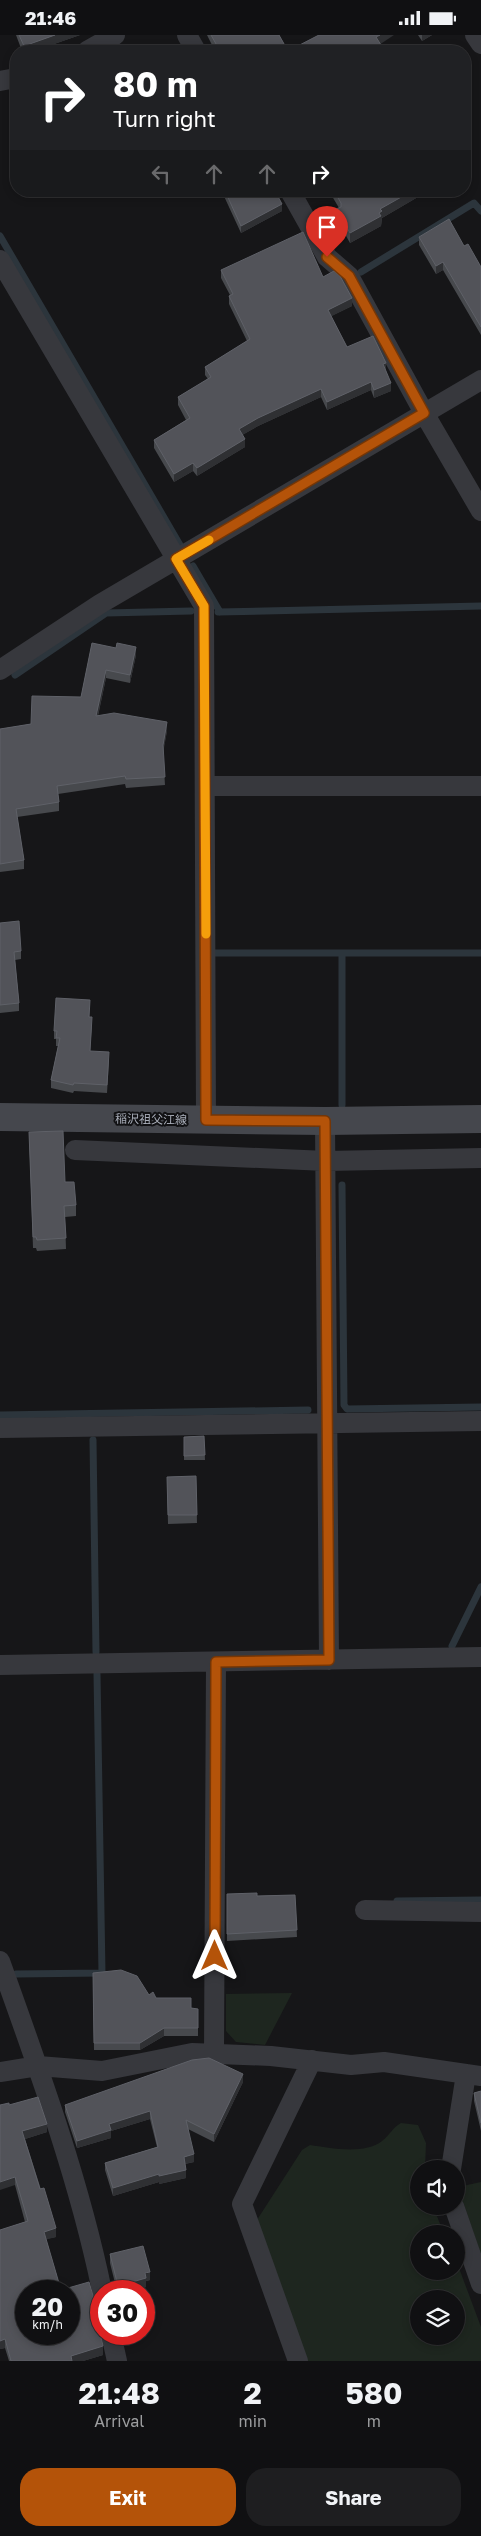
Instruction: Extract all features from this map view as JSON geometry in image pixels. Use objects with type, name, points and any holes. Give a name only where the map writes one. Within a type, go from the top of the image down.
[{"type":"main road","name":"稲沢祖父江線","points":[[0,1117],[325,1121],[481,1119]]},
{"type":"street","points":[[98,45],[115,35]]},
{"type":"street","points":[[474,35],[481,44]]},
{"type":"street","points":[[293,197],[327,257],[349,276],[424,413],[481,511]]},
{"type":"street","points":[[0,260],[204,606],[206,1120]]},
{"type":"street","points":[[0,670],[100,604],[481,380]]},
{"type":"street","points":[[205,786],[481,785]]},
{"type":"street","points":[[325,1121],[329,1660]]},
{"type":"street","points":[[75,1150],[326,1161],[481,1158]]},
{"type":"street","points":[[0,1428],[481,1421]]},
{"type":"street","points":[[0,1665],[481,1657]]},
{"type":"street","points":[[214,2054],[216,1662]]},
{"type":"street","points":[[365,1911],[481,1912]]},
{"type":"street","points":[[0,1961],[38,2066],[90,2232],[100,2280]]},
{"type":"street","points":[[0,2072],[38,2066],[102,2071],[192,2053],[312,2060],[351,2065],[384,2062],[473,2075],[453,2160]]},
{"type":"street","points":[[298,2361],[242,2204],[312,2060]]},
{"type":"street","points":[[457,2215],[481,2284]]},
{"type":"street","points":[[114,2345],[117,2361]]},
{"type":"shaded area","points":[[292,1993],[265,2045],[236,2042],[226,2031],[226,1994]]},
{"type":"shaded area","points":[[401,2123],[418,2125],[426,2143],[425,2160],[410,2160],[410,2215],[437,2215],[440,2225],[410,2225],[410,2280],[463,2280],[481,2327],[481,2361],[304,2361],[255,2223],[302,2150],[310,2145],[327,2148],[366,2148],[382,2141]]},
{"type":"shaded area","points":[[481,2182],[481,2255],[465,2208],[465,2185]]},
{"type":"building","points":[[19,35],[55,35],[27,45],[24,45]]},
{"type":"building","points":[[211,35],[279,35],[285,45],[217,45]]},
{"type":"building","points":[[319,35],[380,35],[376,37],[381,45],[300,45]]},
{"type":"building","points":[[228,197],[278,197],[282,204],[241,226]]},
{"type":"building","points":[[338,197],[401,197],[380,209],[382,211],[379,213],[381,216],[350,233],[336,209],[341,207]]},
{"type":"building","points":[[449,219],[464,246],[468,244],[481,267],[481,327],[443,262],[436,266],[419,237]]},
{"type":"building","points":[[303,232],[323,277],[334,271],[340,276],[352,298],[328,310],[347,347],[373,336],[386,363],[383,364],[391,383],[374,390],[371,382],[327,402],[321,389],[258,418],[239,429],[245,439],[197,468],[193,463],[174,474],[154,440],[190,418],[178,397],[211,377],[205,367],[250,339],[229,296],[233,294],[221,270]]},
{"type":"building","points":[[92,643],[116,648],[117,643],[136,647],[130,675],[106,670],[96,716],[114,713],[167,722],[163,745],[165,777],[126,779],[125,776],[57,786],[59,802],[16,809],[24,860],[0,864],[0,729],[31,724],[32,696],[81,697]]},
{"type":"building","points":[[19,921],[21,951],[14,952],[19,1003],[0,1005],[0,923]]},
{"type":"building","points":[[56,998],[90,1000],[89,1017],[92,1017],[90,1051],[109,1052],[107,1085],[74,1083],[73,1085],[51,1080],[60,1038],[56,1038],[57,1031],[54,1031]]},
{"type":"building","points":[[63,1131],[65,1182],[74,1182],[76,1205],[64,1206],[66,1238],[37,1240],[36,1237],[33,1237],[29,1132]]},
{"type":"building","points":[[204,1436],[205,1455],[184,1456],[184,1437]]},
{"type":"building","points":[[196,1476],[197,1515],[168,1515],[167,1477]]},
{"type":"building","points":[[257,1893],[257,1896],[295,1895],[297,1930],[227,1934],[227,1894]]},
{"type":"building","points":[[121,1970],[137,1976],[149,1995],[153,1992],[156,1998],[191,1998],[191,2008],[198,2009],[198,2028],[164,2028],[140,2043],[94,2043],[93,1973]]},
{"type":"building","points":[[209,2058],[243,2074],[214,2134],[186,2120],[194,2154],[184,2157],[186,2170],[159,2176],[159,2174],[113,2188],[105,2163],[158,2147],[150,2111],[109,2124],[111,2130],[77,2141],[65,2105],[192,2060]]},
{"type":"building","points":[[481,2091],[481,2123],[474,2093]]},
{"type":"building","points":[[38,2097],[47,2124],[22,2131],[40,2189],[44,2188],[56,2228],[44,2232],[58,2280],[15,2280],[15,2345],[80,2345],[80,2285],[89,2282],[90,2345],[103,2346],[71,2356],[72,2361],[11,2361],[5,2339],[0,2341],[0,2230],[28,2221],[15,2177],[0,2182],[0,2105],[9,2103],[9,2105]]},
{"type":"building","points":[[143,2246],[150,2272],[145,2273],[146,2278],[139,2280],[116,2280],[110,2254]]},
{"type":"waterway","points":[[361,272],[474,203],[481,211]]},
{"type":"waterway","points":[[0,236],[180,545]]},
{"type":"waterway","points":[[193,566],[220,612]]},
{"type":"waterway","points":[[218,612],[481,606]]},
{"type":"waterway","points":[[15,675],[106,613],[191,611]]},
{"type":"waterway","points":[[215,953],[481,953]]},
{"type":"waterway","points":[[342,953],[342,1105]]},
{"type":"waterway","points":[[342,1185],[344,1405],[347,1409],[481,1407]]},
{"type":"waterway","points":[[0,1415],[308,1410]]},
{"type":"waterway","points":[[93,1440],[96,1652]]},
{"type":"waterway","points":[[452,1646],[481,1587]]},
{"type":"waterway","points":[[16,1974],[102,1973],[97,1674]]},
{"type":"waterway","points":[[397,1901],[481,1900]]},
{"type":"slow traffic","points":[[206,934],[204,606],[176,559],[209,540]]},
{"type":"route","points":[[215,1956],[216,1662],[329,1660],[325,1121],[206,1120],[204,606],[176,559],[424,413],[349,276],[327,257]]}]
